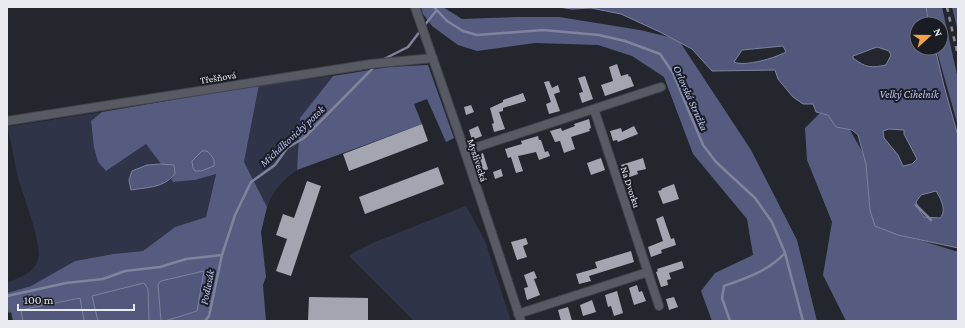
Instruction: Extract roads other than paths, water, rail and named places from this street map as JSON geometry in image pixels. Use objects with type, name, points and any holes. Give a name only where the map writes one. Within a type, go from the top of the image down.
[{"type":"street","name":"Myslivecká","points":[[415,7],[465,151],[520,318]]},
{"type":"street","name":"Třešňová","points":[[7,121],[371,64],[433,58]]},
{"type":"street","points":[[465,151],[661,87]]},
{"type":"street","name":"Na Dvorku","points":[[594,109],[659,306]]},
{"type":"street","points":[[520,318],[648,272]]},
{"type":"water","name":"Velký Cihelník","points":[[558,7],[926,7],[928,16],[909,16],[909,56],[937,56],[958,136],[958,248],[898,235],[875,226],[870,210],[866,164],[858,135],[852,130],[836,127],[828,115],[816,112],[813,104],[803,104],[793,97],[778,79],[775,70],[712,71],[692,49],[660,32],[621,14],[591,8],[572,9]],"holes":[[[783,46],[786,52],[775,57],[752,63],[734,62],[742,50]],[[877,47],[889,51],[891,55],[886,65],[872,67],[862,64],[853,58],[853,56]],[[889,129],[904,130],[904,134],[917,159],[912,164],[903,166],[898,155],[884,138],[883,131]],[[936,191],[943,208],[942,215],[940,218],[924,217],[916,202],[921,195]]]},
{"type":"water","points":[[202,151],[207,151],[212,156],[214,159],[214,166],[201,171],[195,171],[192,161]]},
{"type":"water","points":[[147,165],[174,165],[175,174],[170,179],[161,184],[131,190],[129,180],[132,171]]},
{"type":"water","points":[[204,271],[197,311],[161,321],[158,284],[161,281]]},
{"type":"water","points":[[144,283],[148,289],[149,321],[98,321],[92,296]]},
{"type":"water","points":[[80,298],[84,321],[23,321],[21,310]]},
{"type":"waterway","name":"Orlovská Stružka","points":[[434,7],[447,21],[463,31],[477,35],[543,30],[599,35],[625,41],[660,54],[673,73],[703,145],[716,162],[755,198],[772,222],[785,253],[772,265],[749,277],[724,286],[722,298],[730,321]]},
{"type":"waterway","name":"Michálkovický potok","points":[[424,26],[436,11]]},
{"type":"waterway","name":"Michálkovický potok","points":[[382,60],[408,47],[421,30]]},
{"type":"waterway","name":"Michálkovický potok","points":[[7,296],[66,283],[103,279],[125,271],[160,267],[186,259],[222,255],[235,215],[251,182],[275,165],[287,148],[304,138],[375,66]]},
{"type":"waterway","points":[[916,205],[931,220]]},
{"type":"waterway","points":[[785,253],[803,321]]},
{"type":"waterway","name":"Podlesák","points":[[205,321],[209,316],[222,255]]},
{"type":"railway","points":[[947,7],[958,56]]}]
